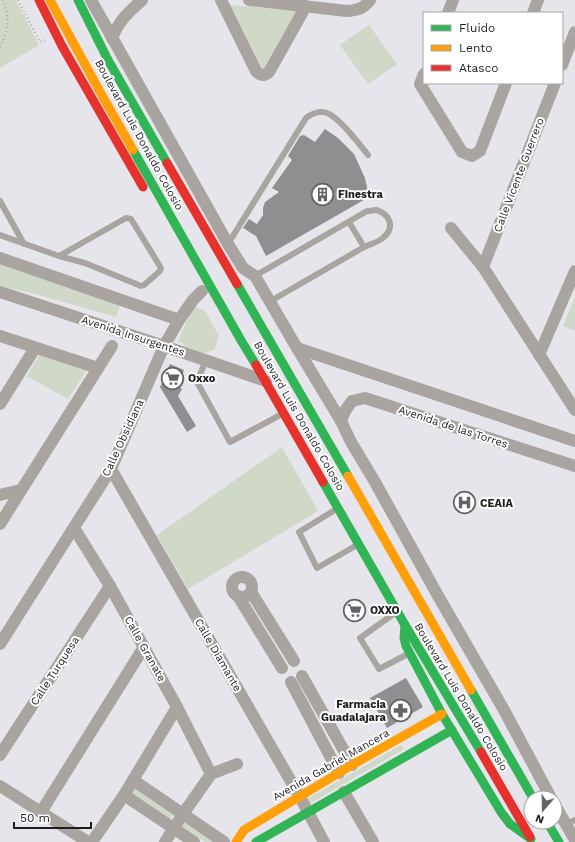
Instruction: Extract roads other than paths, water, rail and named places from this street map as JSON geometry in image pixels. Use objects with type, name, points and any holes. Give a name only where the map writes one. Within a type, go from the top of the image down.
[{"type":"main road","points":[[39,0],[62,46],[148,196]]},
{"type":"main road","name":"Boulevard Luis Donaldo Colosio","points":[[50,0],[99,90],[242,342],[266,381],[405,625],[532,840]]},
{"type":"main road","name":"Boulevard Luis Donaldo Colosio","points":[[78,0],[108,60],[528,790]]},
{"type":"main road","points":[[201,287],[242,342]]},
{"type":"main road","points":[[405,625],[404,638],[406,646],[442,714],[501,812],[510,824],[532,840]]},
{"type":"main road","name":"Avenida Gabriel Mancera","points":[[256,842],[344,792],[404,746],[442,714]]},
{"type":"main road","name":"Avenida Gabriel Mancera","points":[[236,842],[244,830],[352,765],[452,730]]},
{"type":"main road","points":[[552,830],[559,842]]},
{"type":"street","points":[[91,0],[228,244],[243,268],[255,276],[340,421],[504,710],[547,790]]},
{"type":"street","points":[[112,38],[122,19],[142,0]]},
{"type":"street","points":[[221,0],[256,71],[258,74],[262,75],[269,72],[306,6]]},
{"type":"street","points":[[249,0],[347,11],[358,10],[366,5],[370,0]]},
{"type":"street","points":[[325,9],[337,5],[345,0]]},
{"type":"street","points":[[448,12],[453,0]]},
{"type":"street","points":[[533,12],[538,0]]},
{"type":"street","points":[[563,62],[575,32]]},
{"type":"street","points":[[423,76],[420,84],[462,152],[472,156],[480,151],[506,84]]},
{"type":"street","name":"Calle Vicente Guerrero","points":[[483,267],[555,84]]},
{"type":"street","points":[[451,228],[483,267],[575,410]]},
{"type":"street","points":[[0,258],[179,320]]},
{"type":"street","points":[[539,355],[575,271]]},
{"type":"street","name":"Calle Obsidiana","points":[[0,644],[111,469],[164,346],[201,287]]},
{"type":"street","name":"Avenida Insurgentes","points":[[0,292],[266,381]]},
{"type":"street","points":[[0,336],[98,368]]},
{"type":"street","points":[[0,524],[112,346]]},
{"type":"street","points":[[0,404],[35,348]]},
{"type":"street","points":[[297,348],[575,441]]},
{"type":"street","name":"Avenida de las Torres","points":[[340,421],[352,401],[364,398],[575,466]]},
{"type":"street","name":"Calle Diamante","points":[[111,469],[300,797],[324,842]]},
{"type":"street","points":[[0,495],[21,490]]},
{"type":"street","name":"Calle Granate","points":[[74,528],[110,586],[144,647],[211,774]]},
{"type":"street","points":[[238,596],[248,596],[253,588],[252,583],[244,576],[235,579],[232,583],[234,593],[238,596],[282,668],[283,677],[290,682],[339,773]]},
{"type":"street","name":"Calle Turquesa","points":[[0,755],[110,586]]},
{"type":"street","points":[[251,592],[294,661],[301,667],[303,671],[302,676],[352,765]]},
{"type":"street","points":[[41,812],[144,647]]},
{"type":"street","points":[[282,668],[285,664],[294,661]]},
{"type":"street","points":[[290,682],[297,681],[302,676]]},
{"type":"street","points":[[92,842],[124,795],[177,707]]},
{"type":"street","points":[[165,842],[211,774],[237,764]]},
{"type":"street","points":[[133,780],[224,842]]},
{"type":"street","points":[[0,786],[88,842]]},
{"type":"street","points":[[344,792],[373,842]]},
{"type":"street","points":[[124,795],[194,842]]},
{"type":"street","points":[[563,814],[570,822],[575,840]]},
{"type":"lane","points":[[221,255],[306,118],[312,113],[322,112],[336,117],[368,154]]},
{"type":"lane","points":[[0,201],[24,244]]},
{"type":"lane","points":[[255,276],[367,211],[376,210],[386,216],[390,224],[389,230],[385,237],[364,247],[269,302]]},
{"type":"lane","points":[[0,235],[59,256],[85,263],[141,286],[160,271],[160,268],[131,219],[128,218],[59,256]]},
{"type":"lane","points":[[348,222],[364,247]]},
{"type":"lane","points":[[206,360],[197,382],[230,442],[283,413]]},
{"type":"lane","points":[[338,508],[299,532],[317,568],[358,544]]},
{"type":"lane","points":[[397,611],[360,638],[380,669],[409,653]]},
{"type":"place","name":"Finestra","points":[[322,194]]},
{"type":"place","name":"Oxxo","points":[[172,378]]},
{"type":"place","name":"CEAIA","points":[[465,503]]},
{"type":"place","name":"OXXO","points":[[354,610]]},
{"type":"place","name":"Farmacia Guadalajara","points":[[401,710]]}]
